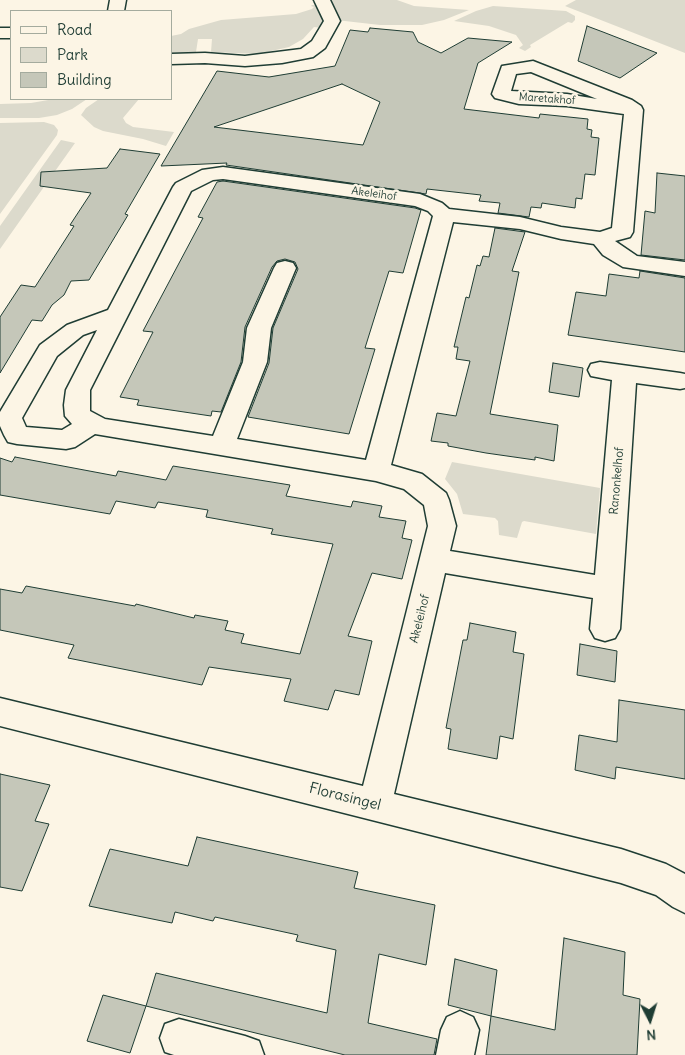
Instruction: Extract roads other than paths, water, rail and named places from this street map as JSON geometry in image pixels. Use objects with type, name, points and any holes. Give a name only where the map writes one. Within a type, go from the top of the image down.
[{"type":"street","points":[[172,59],[205,51],[245,60],[282,58],[306,53],[319,44],[332,21],[322,0]]},
{"type":"street","name":"Maretakhof","points":[[533,66],[625,104],[634,110],[567,100],[519,98],[501,94],[508,70],[533,66]]},
{"type":"street","points":[[376,471],[443,222],[443,215],[520,223],[561,233],[602,239],[622,232],[634,110]]},
{"type":"street","name":"Akeleihof","points":[[376,804],[442,526],[436,500],[413,481],[376,471],[221,447],[92,424],[78,416],[76,405],[78,390],[183,187],[209,174],[223,173],[420,200],[435,207],[443,215]]},
{"type":"street","points":[[602,239],[611,250],[631,262],[685,269]]},
{"type":"street","points":[[221,447],[254,362],[259,328],[285,268]]},
{"type":"street","points":[[92,424],[66,440],[18,435],[9,418],[48,351],[75,330],[116,315]]},
{"type":"street","name":"Ranonkelhof","points":[[605,628],[608,589],[613,371],[680,381]]},
{"type":"street","points":[[435,560],[608,589]]},
{"type":"street","name":"Florasingel","points":[[0,712],[621,866],[666,881],[685,895]]},
{"type":"street","points":[[179,1038],[245,1055]]}]
